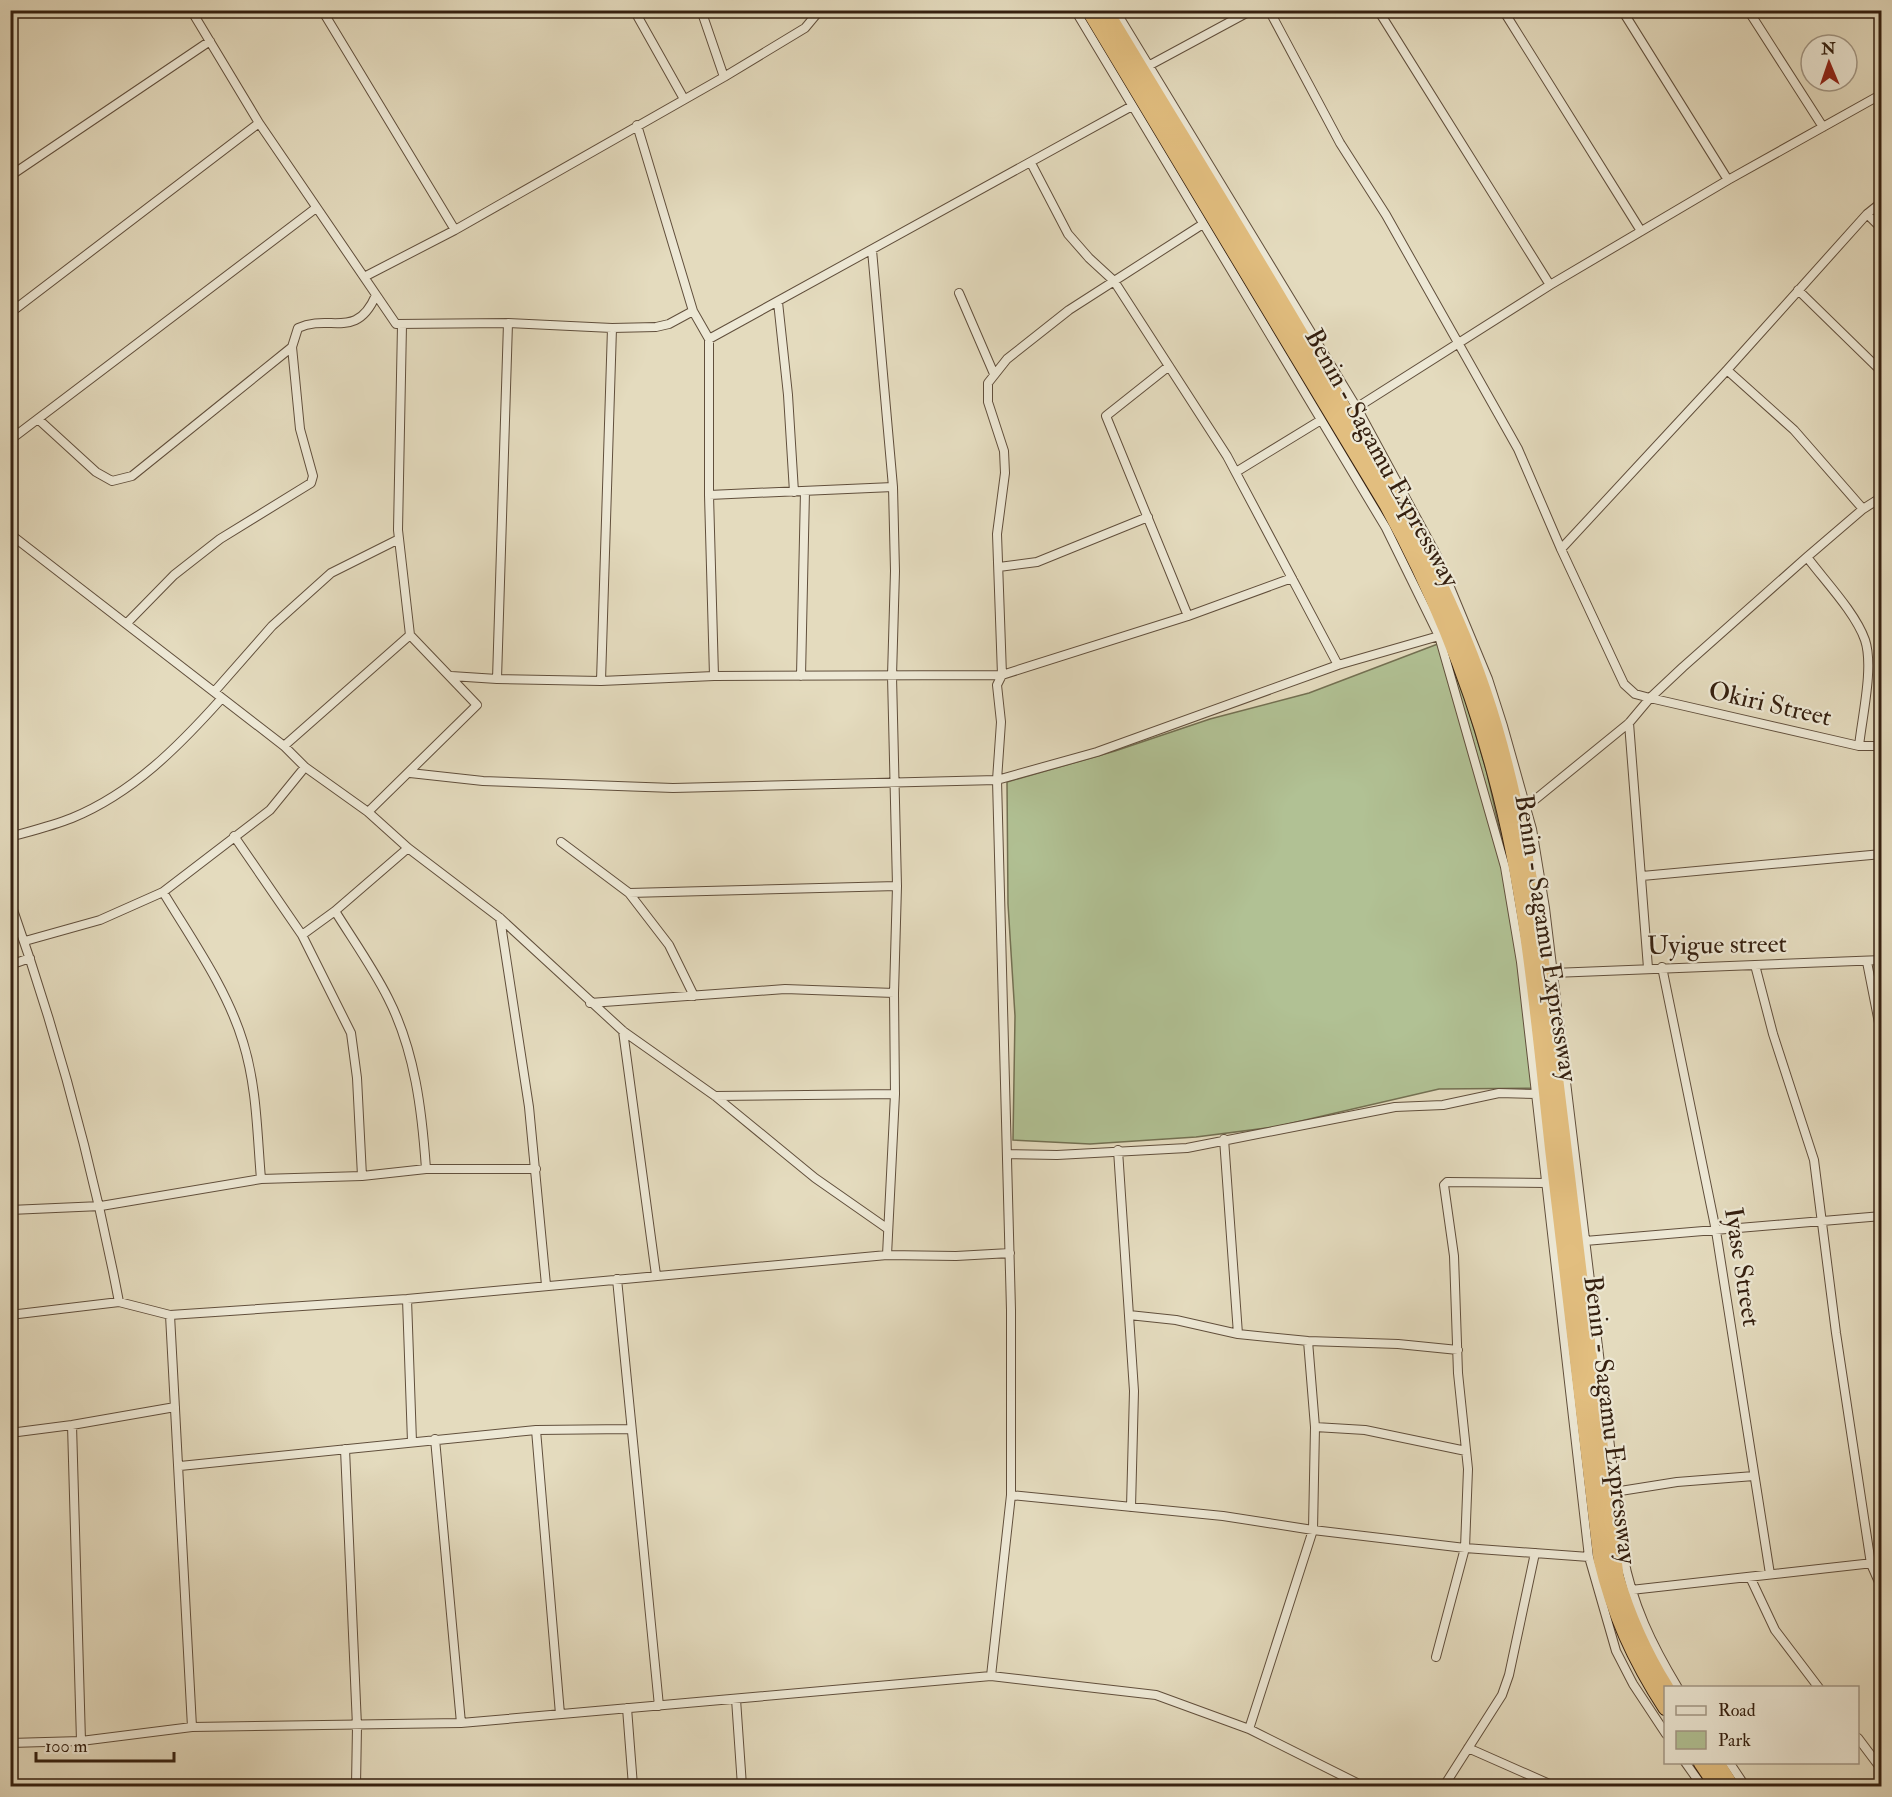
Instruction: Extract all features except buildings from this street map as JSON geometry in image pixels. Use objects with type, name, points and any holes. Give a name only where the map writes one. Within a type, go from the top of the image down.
[{"type":"highway","name":"Benin - Sagamu Expressway","points":[[1089,10],[1392,503],[1442,618],[1497,777],[1521,898],[1600,1559],[1608,1592],[1621,1628],[1638,1665],[1664,1706]]},
{"type":"highway","points":[[1105,10],[1352,411],[1392,503],[1436,576],[1483,689],[1504,759],[1522,835],[1546,988],[1616,1576],[1626,1611],[1643,1651],[1665,1686]]},
{"type":"highway","points":[[1702,1764],[1717,1786]]},
{"type":"highway","points":[[1717,1764],[1731,1786]]},
{"type":"street","points":[[191,10],[258,123],[391,318],[402,325],[508,323],[612,328],[656,327],[669,324],[693,311]]},
{"type":"street","points":[[322,10],[455,230]]},
{"type":"street","points":[[634,10],[684,99]]},
{"type":"street","points":[[701,10],[724,77]]},
{"type":"street","points":[[364,277],[455,230],[724,77],[804,28],[820,10]]},
{"type":"street","points":[[1075,10],[1386,528],[1439,636],[1504,867],[1521,962],[1589,1557],[1616,1651],[1633,1684],[1664,1732]]},
{"type":"street","points":[[1115,10],[1150,65],[1352,411],[1416,515],[1461,608],[1488,679],[1526,807],[1541,886],[1614,1492],[1631,1590],[1646,1631],[1677,1686]]},
{"type":"street","points":[[1150,65],[1252,10]]},
{"type":"street","name":"Okiri Street","points":[[1269,10],[1340,143],[1386,215],[1518,449],[1561,549],[1624,684],[1635,694],[1650,698],[1859,746],[1881,746]]},
{"type":"street","points":[[1378,10],[1550,285]]},
{"type":"street","points":[[1503,10],[1641,231]]},
{"type":"street","points":[[1622,10],[1728,180]]},
{"type":"street","points":[[1748,10],[1823,127]]},
{"type":"street","points":[[1874,10],[1881,22]]},
{"type":"street","points":[[10,176],[210,41]]},
{"type":"street","points":[[1352,411],[1550,285],[1728,180],[1881,94]]},
{"type":"street","points":[[709,339],[1132,106]]},
{"type":"street","points":[[10,313],[258,123]]},
{"type":"street","points":[[637,125],[693,311],[709,339],[709,495],[714,676]]},
{"type":"street","points":[[1030,163],[1068,234],[1114,281],[1236,472],[1338,665]]},
{"type":"street","points":[[1561,549],[1727,370],[1867,214],[1881,202]]},
{"type":"street","points":[[10,440],[316,208]]},
{"type":"street","points":[[1867,214],[1881,229]]},
{"type":"street","points":[[991,1676],[1011,1495],[1010,1253],[997,780],[1001,722],[997,685],[1002,675],[997,534],[1005,473],[1004,451],[988,402],[988,383],[1007,359],[1069,310],[1203,224]]},
{"type":"street","points":[[872,250],[892,487],[895,571],[892,676],[897,886],[894,993],[895,1094],[887,1255]]},
{"type":"street","points":[[1798,290],[1881,372]]},
{"type":"street","points":[[959,293],[994,374]]},
{"type":"street","points":[[126,624],[174,575],[220,539],[311,483],[313,476],[300,429],[292,347],[299,327],[345,323],[358,319],[369,312],[376,295]]},
{"type":"street","points":[[778,302],[789,395],[794,492]]},
{"type":"street","points":[[497,679],[508,323]]},
{"type":"street","points":[[368,812],[410,773],[437,742],[475,709],[475,700],[410,635],[399,539],[402,325]]},
{"type":"street","points":[[601,681],[612,328]]},
{"type":"street","points":[[38,419],[96,472],[112,481],[132,476],[292,347]]},
{"type":"street","points":[[1169,366],[1107,416],[1188,616]]},
{"type":"street","points":[[1727,370],[1794,430],[1863,509]]},
{"type":"street","points":[[1236,472],[1321,420]]},
{"type":"street","points":[[709,495],[892,487]]},
{"type":"street","points":[[801,676],[805,491]]},
{"type":"street","points":[[1526,807],[1629,723],[1650,698],[1807,556],[1863,509],[1881,497]]},
{"type":"street","points":[[999,567],[1037,562],[1148,517]]},
{"type":"street","points":[[10,534],[284,746],[305,767],[368,812],[408,848],[500,918],[623,1031],[715,1096],[815,1178],[888,1228]]},
{"type":"street","points":[[214,692],[272,626],[332,573],[399,539]]},
{"type":"street","points":[[1807,556],[1857,624],[1865,641],[1868,665],[1859,746]]},
{"type":"street","points":[[451,676],[601,681],[714,676],[1002,675],[1188,616],[1292,578]]},
{"type":"street","points":[[284,746],[410,635]]},
{"type":"street","points":[[410,773],[483,782],[674,788],[997,780],[1097,752],[1338,665],[1439,636]]},
{"type":"street","points":[[10,837],[73,817],[131,785],[176,750],[222,698]]},
{"type":"street","points":[[1629,723],[1648,968]]},
{"type":"street","points":[[25,941],[100,920],[163,892],[270,810],[305,767]]},
{"type":"street","points":[[234,836],[302,935],[351,1033],[357,1078],[362,1176]]},
{"type":"street","points":[[561,842],[629,892],[669,945],[694,996]]},
{"type":"street","points":[[302,935],[335,912],[408,848]]},
{"type":"street","points":[[1642,876],[1881,854]]},
{"type":"street","points":[[629,892],[897,886]]},
{"type":"street","points":[[163,892],[216,980],[243,1040],[254,1085],[261,1179]]},
{"type":"street","points":[[10,901],[25,941],[101,1206],[119,1302]]},
{"type":"street","points":[[335,912],[389,999],[408,1047],[421,1108],[426,1169]]},
{"type":"street","points":[[500,918],[530,1107],[546,1285]]},
{"type":"street","points":[[10,965],[30,958]]},
{"type":"street","name":"Uyigue street","points":[[1553,973],[1881,960]]},
{"type":"street","points":[[1867,962],[1881,1038]]},
{"type":"street","points":[[1755,965],[1773,1034],[1814,1160],[1871,1564],[1881,1589]]},
{"type":"street","name":"Iyase Street","points":[[1662,967],[1716,1231],[1770,1575]]},
{"type":"street","points":[[590,1003],[785,989],[894,993]]},
{"type":"street","points":[[623,1031],[656,1275]]},
{"type":"street","points":[[1008,1154],[1057,1155],[1187,1148],[1224,1138],[1330,1121],[1395,1107],[1443,1105],[1499,1093],[1536,1094]]},
{"type":"street","points":[[715,1096],[895,1094]]},
{"type":"street","points":[[1224,1138],[1238,1334]]},
{"type":"street","points":[[1118,1150],[1134,1390],[1131,1507]]},
{"type":"street","points":[[10,1210],[101,1206],[261,1179],[362,1176],[426,1169],[536,1169]]},
{"type":"street","points":[[1436,1657],[1465,1548],[1466,1451],[1454,1256],[1444,1185],[1447,1182],[1546,1183]]},
{"type":"street","points":[[1585,1241],[1716,1231],[1822,1219],[1881,1216]]},
{"type":"street","points":[[10,1315],[119,1302],[170,1315],[406,1299],[887,1255],[956,1256],[1010,1253]]},
{"type":"street","points":[[617,1279],[659,1706]]},
{"type":"street","points":[[406,1299],[412,1442]]},
{"type":"street","points":[[170,1315],[180,1466],[192,1727]]},
{"type":"street","points":[[1129,1315],[1176,1320],[1238,1334],[1308,1341],[1398,1344],[1458,1350]]},
{"type":"street","points":[[1249,1729],[1313,1530],[1315,1427],[1308,1341]]},
{"type":"street","points":[[10,1433],[175,1407]]},
{"type":"street","points":[[72,1425],[81,1741]]},
{"type":"street","points":[[1315,1427],[1365,1430],[1466,1451]]},
{"type":"street","points":[[180,1466],[536,1430],[630,1429]]},
{"type":"street","points":[[536,1430],[560,1714]]},
{"type":"street","points":[[435,1439],[461,1723]]},
{"type":"street","points":[[345,1449],[357,1726],[356,1786]]},
{"type":"street","points":[[1614,1492],[1677,1482],[1754,1476]]},
{"type":"street","points":[[1011,1495],[1223,1516],[1313,1530],[1465,1548],[1589,1557]]},
{"type":"street","points":[[1444,1786],[1502,1695],[1509,1675],[1535,1553]]},
{"type":"street","points":[[1631,1590],[1881,1562]]},
{"type":"street","points":[[1750,1577],[1775,1630],[1817,1686]]},
{"type":"street","points":[[10,1743],[81,1741],[192,1727],[461,1723],[991,1676],[1156,1695],[1249,1729],[1363,1786]]},
{"type":"street","points":[[736,1699],[742,1786]]},
{"type":"street","points":[[627,1708],[633,1786]]},
{"type":"street","points":[[1859,1741],[1881,1770]]},
{"type":"street","points":[[1468,1748],[1554,1786]]},
{"type":"street","points":[[1686,1764],[1702,1786]]},
{"type":"street","points":[[1730,1764],[1745,1786]]},
{"type":"green space","points":[[1443,642],[1465,698],[1487,773],[1525,944],[1540,1088],[1439,1089],[1275,1127],[1196,1137],[1090,1144],[1013,1140],[1015,1016],[1008,904],[1007,782],[1115,751],[1210,719],[1309,693]]}]
